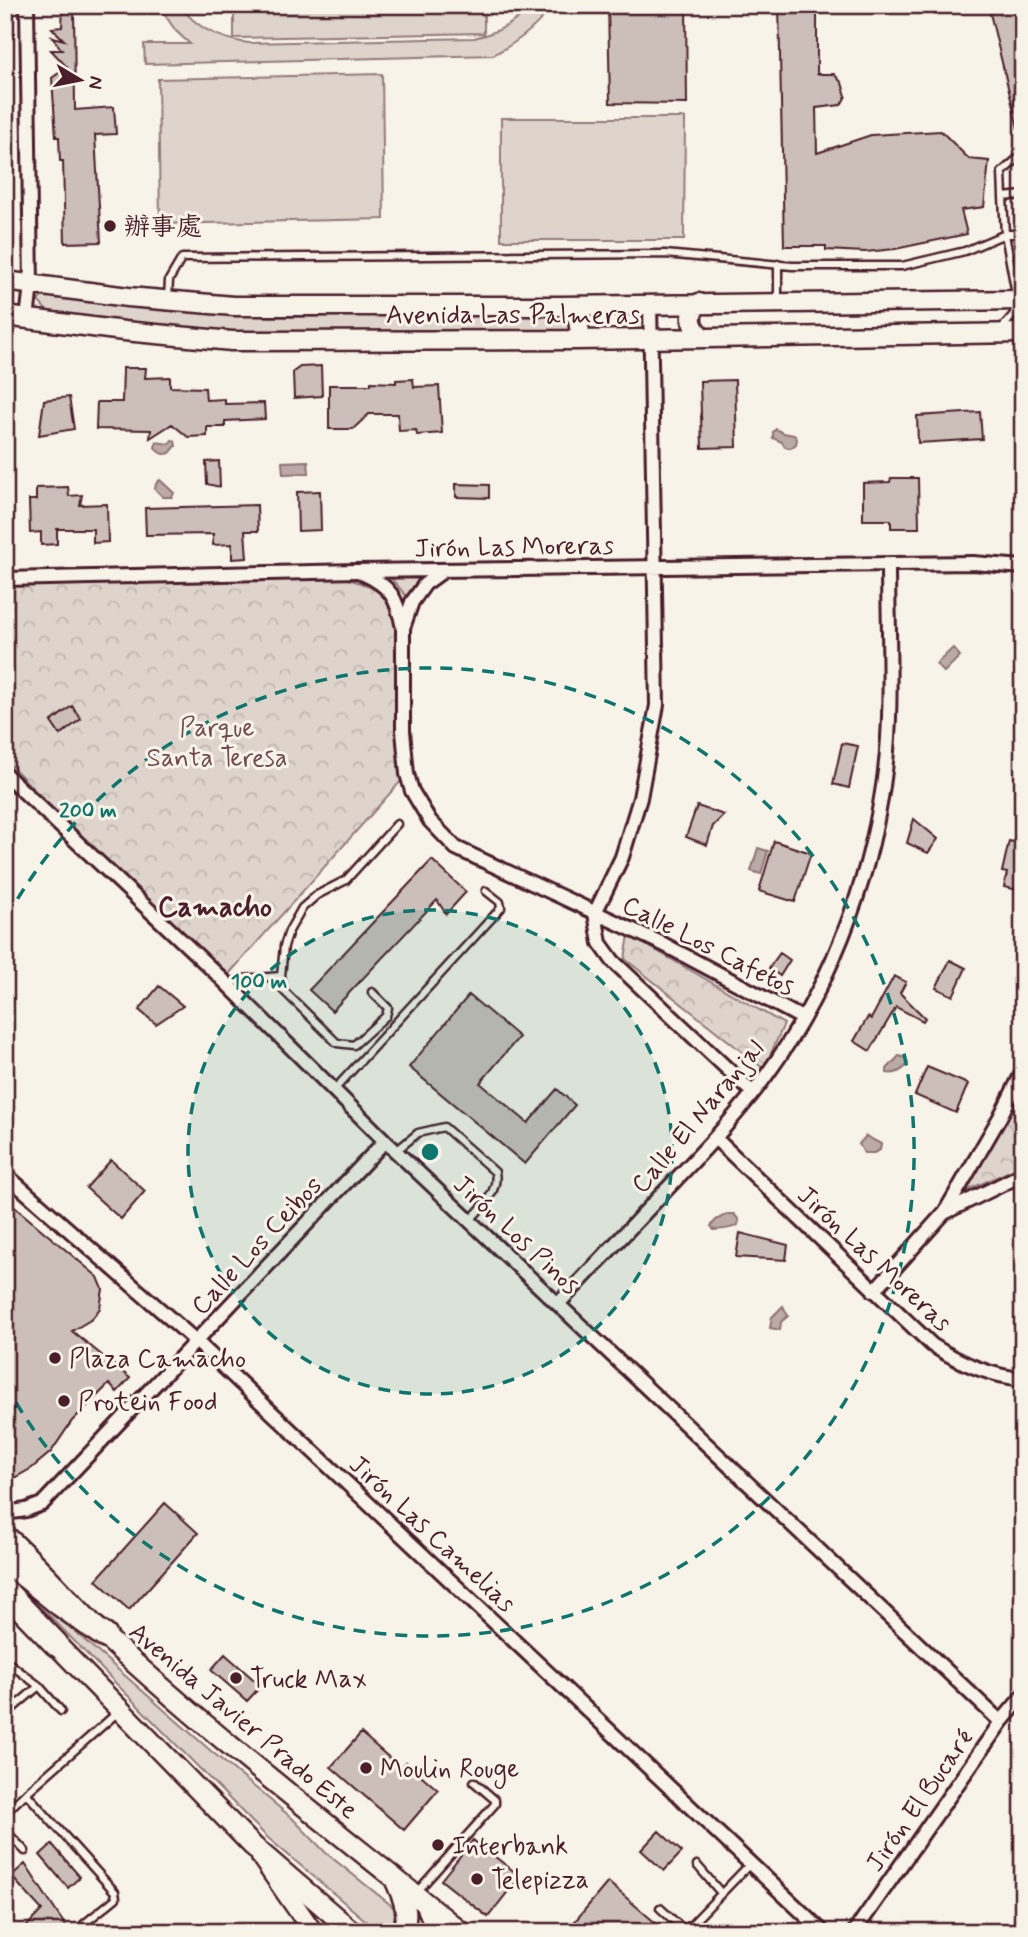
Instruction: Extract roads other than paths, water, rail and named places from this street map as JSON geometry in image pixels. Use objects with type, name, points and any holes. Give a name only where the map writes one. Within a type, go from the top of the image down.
[{"type":"highway","points":[[5,1559],[105,1636]]},
{"type":"highway","points":[[5,1594],[56,1644]]},
{"type":"main road","name":"Avenida Las Palmeras","points":[[5,281],[168,301],[234,306],[562,306],[1020,300]]},
{"type":"main road","points":[[699,303],[693,309],[692,326],[704,338]]},
{"type":"main road","points":[[562,306],[577,315],[580,332],[577,340]]},
{"type":"main road","name":"Avenida Las Palmeras","points":[[5,316],[232,341],[577,340],[1023,333]]},
{"type":"main road","name":"Avenida Javier Prado Este","points":[[5,1535],[39,1566],[105,1636],[246,1758],[461,1932]]},
{"type":"main road","points":[[56,1644],[253,1846],[353,1932]]},
{"type":"main road","points":[[253,1846],[313,1932]]},
{"type":"main road","points":[[395,1878],[405,1910],[406,1922],[401,1932]]},
{"type":"main road","points":[[419,1898],[437,1932]]},
{"type":"street","points":[[27,5],[31,285],[27,319]]},
{"type":"street","points":[[595,914],[622,857],[640,798],[657,705],[650,303]]},
{"type":"street","name":"Jirón Las Moreras","points":[[5,579],[655,567],[995,564],[1023,567]]},
{"type":"street","name":"Calle El Naranjal","points":[[558,1304],[715,1138],[753,1093],[803,1018],[832,960],[846,925],[876,825],[883,786],[889,718],[888,565]]},
{"type":"street","name":"Calle Los Cafetos","points":[[403,628],[412,602],[425,584],[443,570]]},
{"type":"street","name":"Calle Los Cafetos","points":[[357,571],[381,581],[398,602],[403,628],[403,731],[407,774],[412,791],[430,821],[456,848],[663,944],[803,1018]]},
{"type":"street","name":"Jirón Los Pinos","points":[[5,774],[227,984],[385,1141],[1001,1722]]},
{"type":"street","name":"Calle Los Cafetos","points":[[595,914],[600,943],[612,961],[753,1093]]},
{"type":"street","points":[[874,1291],[946,1212],[1000,1117],[1023,1070]]},
{"type":"street","name":"Jirón Las Moreras","points":[[715,1138],[917,1332],[949,1356],[983,1371],[1023,1379]]},
{"type":"street","name":"Calle Los Ceibos","points":[[5,1513],[42,1504],[385,1141]]},
{"type":"street","name":"Jirón Las Camelias","points":[[5,1174],[197,1342],[823,1932]]},
{"type":"street","points":[[946,1212],[1023,1174]]},
{"type":"street","name":"Jirón El Bucaré","points":[[854,1932],[1001,1722],[1023,1696]]},
{"type":"lane","points":[[994,334],[1010,321],[1020,300],[1006,234],[1002,172],[1017,159],[1023,158]]},
{"type":"lane","points":[[1003,197],[1023,195]]},
{"type":"lane","points":[[168,301],[170,280],[182,258],[193,257],[665,254],[792,266],[902,266],[965,251],[1006,234],[1023,234]]},
{"type":"lane","points":[[778,264],[778,302]]},
{"type":"lane","points":[[372,992],[388,1008],[386,1016],[354,1045],[337,1043],[284,991],[281,976],[284,946],[302,908],[317,895],[346,880],[397,824]]},
{"type":"lane","points":[[334,1090],[501,908],[500,902],[486,891]]},
{"type":"lane","points":[[227,984],[243,979],[281,976]]},
{"type":"lane","points":[[396,1151],[418,1133],[444,1127],[495,1172],[496,1181],[488,1201],[470,1221]]},
{"type":"lane","points":[[5,1666],[10,1664],[16,1667],[39,1686],[61,1711]]},
{"type":"lane","points":[[5,1715],[39,1686]]},
{"type":"lane","points":[[5,1813],[121,1710]]},
{"type":"lane","points":[[419,1898],[495,1804],[495,1800],[474,1783]]},
{"type":"lane","points":[[26,1793],[115,1892],[116,1898],[84,1924]]},
{"type":"lane","points":[[5,1830],[25,1851]]},
{"type":"lane","points":[[660,1908],[683,1929],[687,1929],[750,1864]]},
{"type":"lane","points":[[697,1865],[722,1893]]},
{"type":"place","name":"辦事處","points":[[110,226]]},
{"type":"place","name":"Plaza Camacho","points":[[55,1358]]},
{"type":"place","name":"Protein Food","points":[[64,1401]]},
{"type":"place","name":"Truck Max","points":[[236,1678]]},
{"type":"place","name":"Moulin Rouge","points":[[366,1768]]},
{"type":"place","name":"Interbank","points":[[438,1845]]},
{"type":"place","name":"Telepizza","points":[[477,1879]]},
{"type":"district","name":"Camacho","points":[[215,906]]},
{"type":"park label","name":"Parque Santa Teresa","points":[[217,742]]}]
